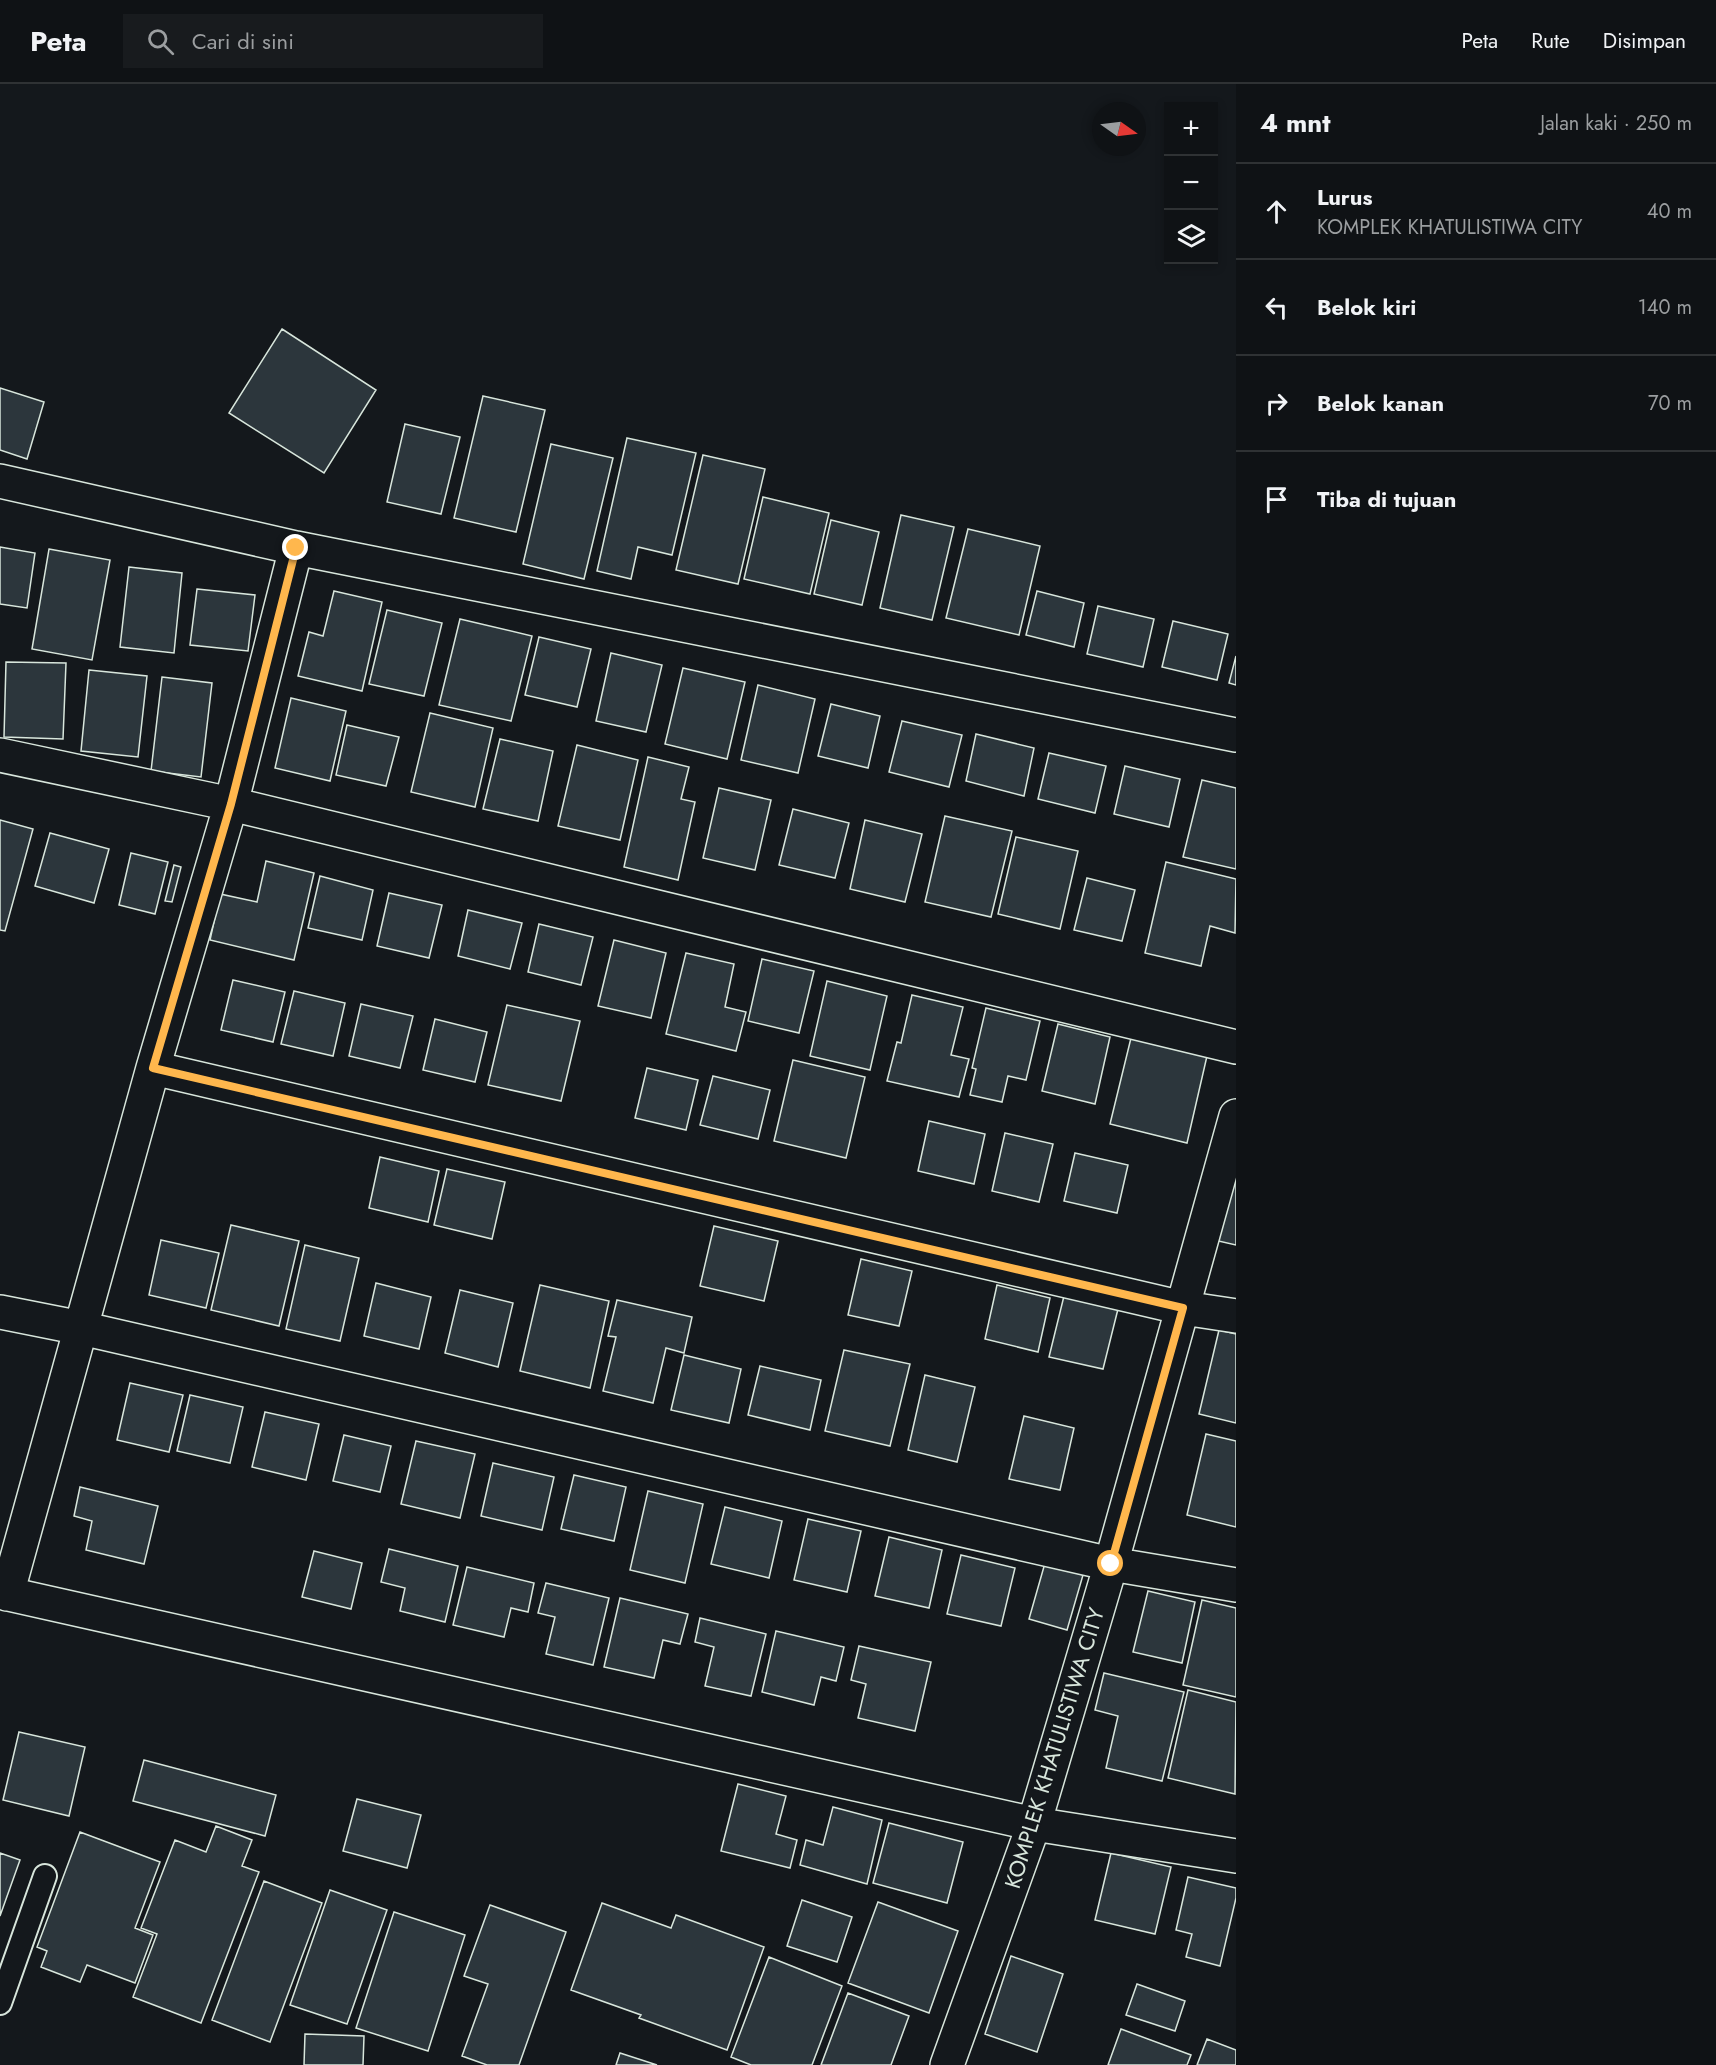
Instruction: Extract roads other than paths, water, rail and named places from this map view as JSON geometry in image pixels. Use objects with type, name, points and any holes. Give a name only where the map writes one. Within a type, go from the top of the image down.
[{"type":"street","points":[[0,481],[296,548],[1236,735]]},
{"type":"street","points":[[296,548],[231,804],[153,1068],[4,1593],[1034,1824],[1236,1856]]},
{"type":"street","points":[[0,755],[231,804],[1236,1047]]},
{"type":"street","points":[[153,1068],[1183,1308],[1236,1316]]},
{"type":"street","name":"KOMPLEK KHATULISTIWA CITY","points":[[947,2065],[1034,1824],[1111,1564],[1236,1116]]},
{"type":"street","points":[[0,1312],[81,1328],[1111,1564],[1236,1585]]},
{"type":"lane","points":[[0,2003],[45,1876]]}]
